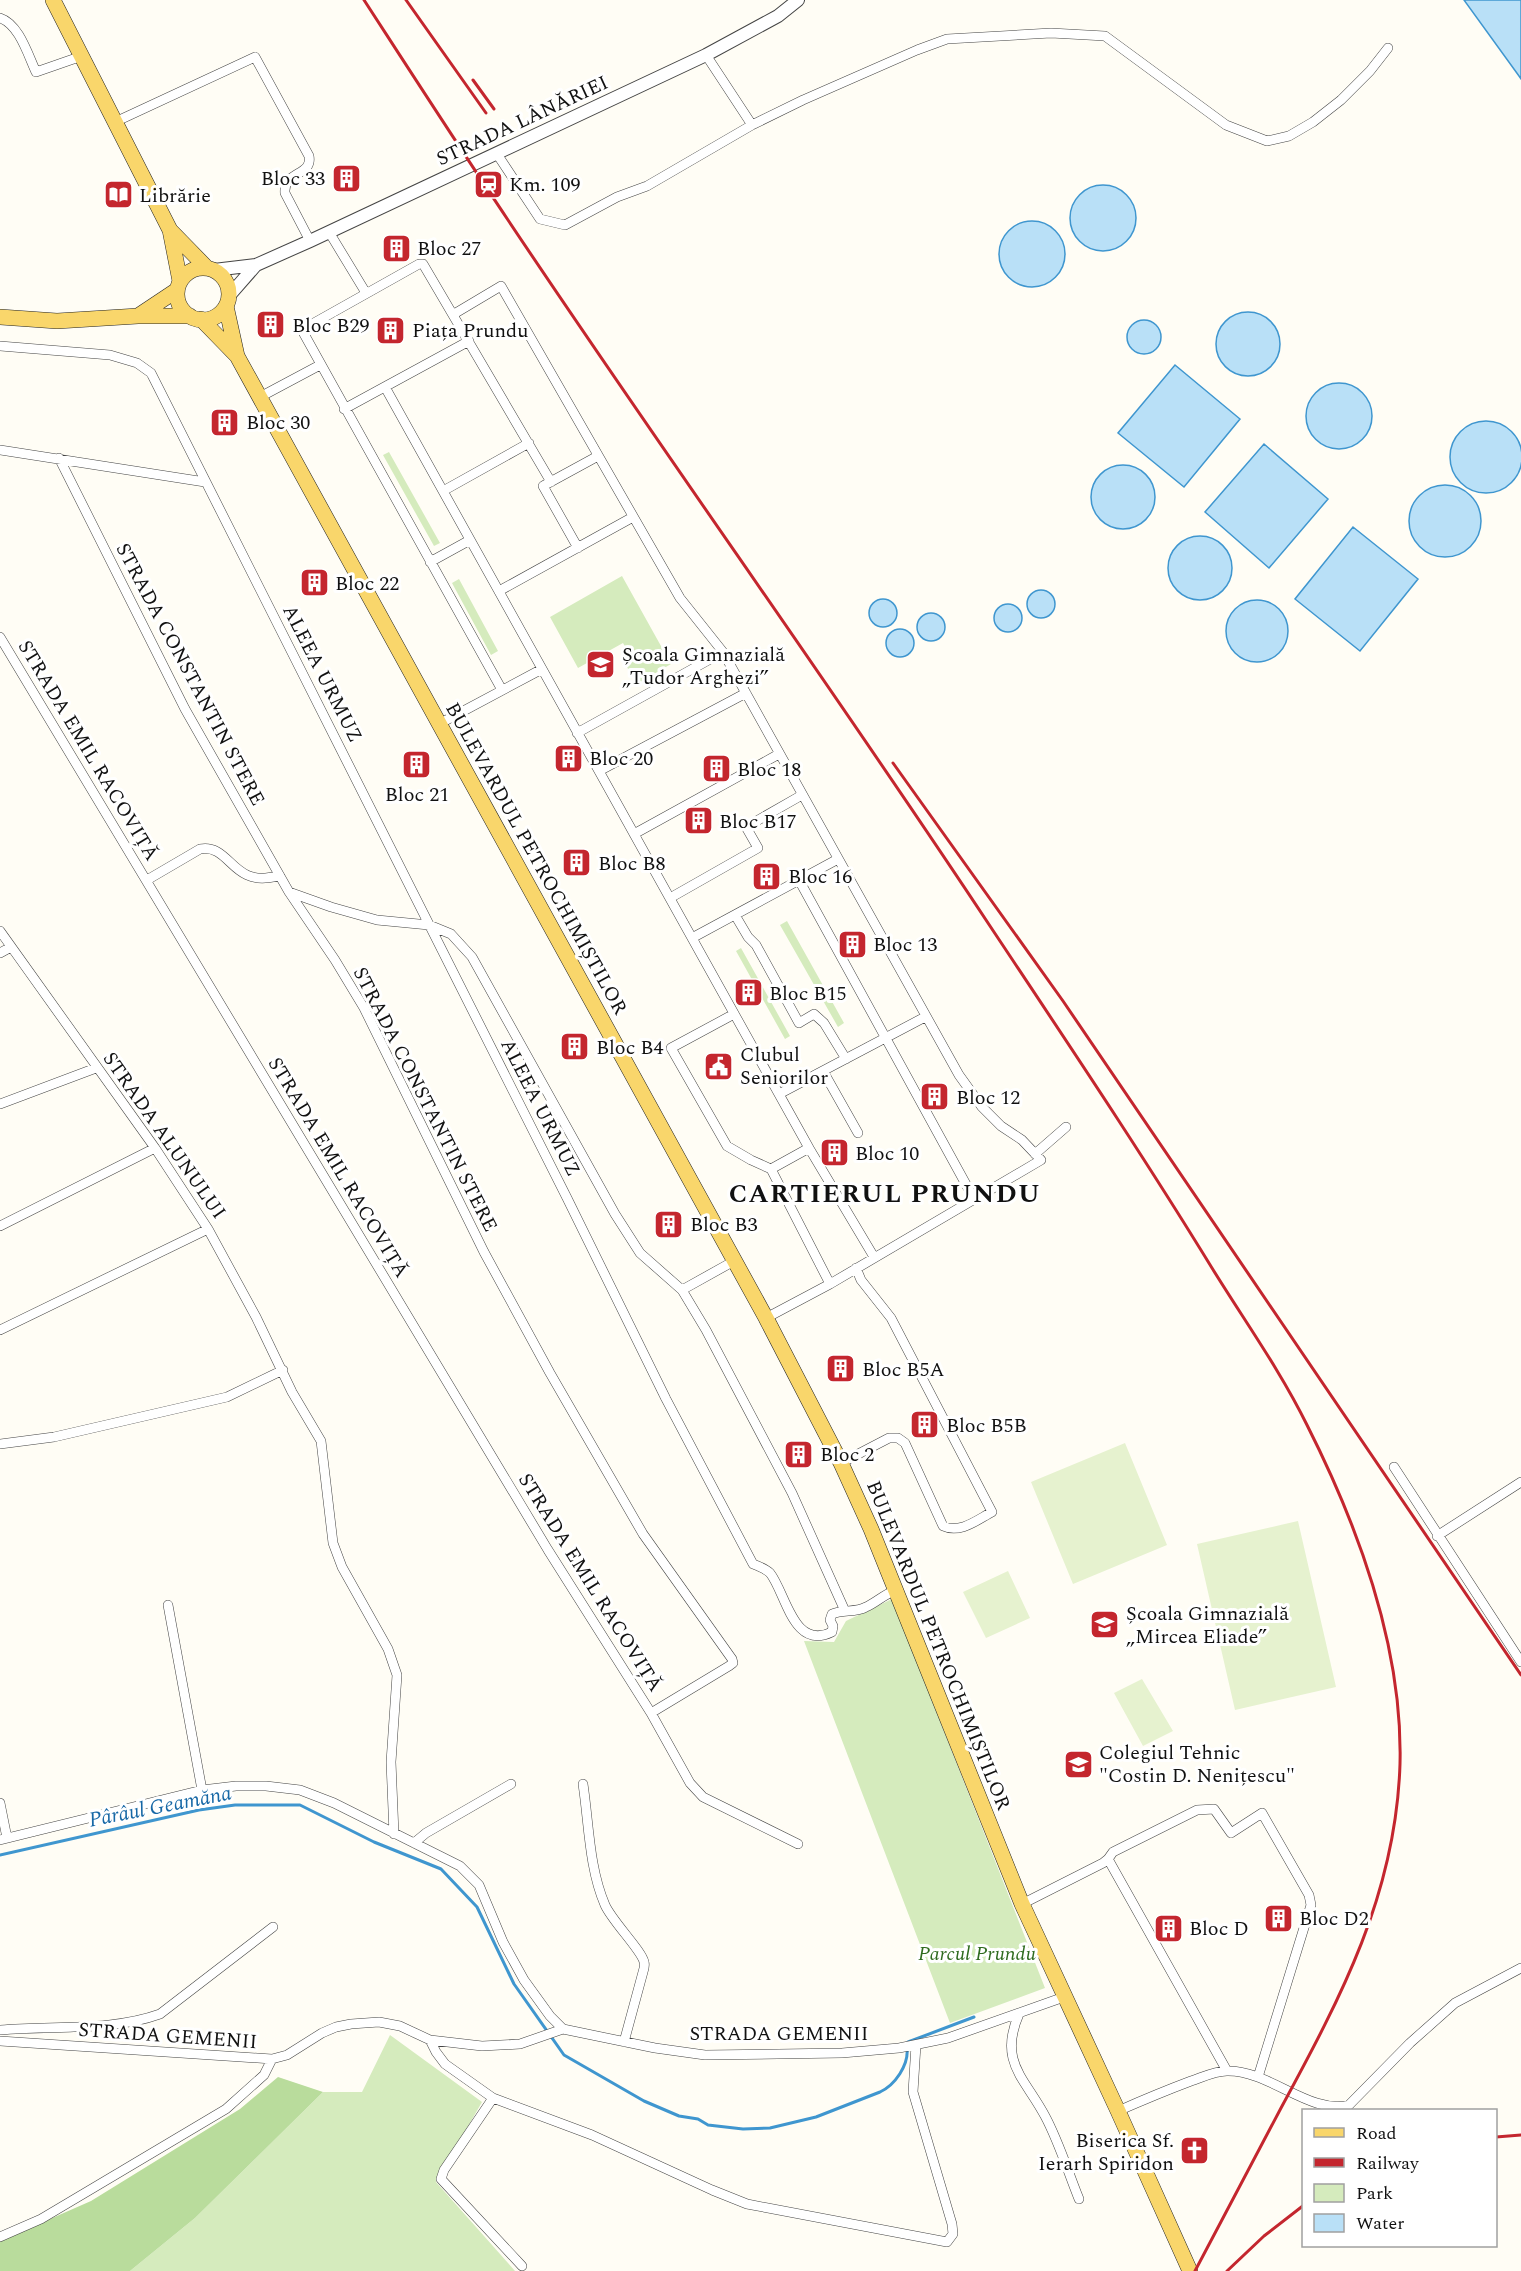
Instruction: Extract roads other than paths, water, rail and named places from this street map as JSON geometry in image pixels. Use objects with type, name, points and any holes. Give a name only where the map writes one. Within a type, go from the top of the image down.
[{"type":"main road","points":[[54,2],[170,230],[179,305],[195,318]]},
{"type":"main road","points":[[0,317],[57,321],[138,316],[195,318],[215,316],[227,302],[226,282],[170,230]]},
{"type":"main road","points":[[138,316],[178,286],[191,270],[211,269]]},
{"type":"main road","name":"BULEVARDUL PETROCHIMIȘTILOR","points":[[227,302],[237,356],[766,1318],[841,1463],[872,1529],[1022,1904],[1190,2271]]},
{"type":"main road","name":"BULEVARDUL PETROCHIMIȘTILOR","points":[[195,318],[237,356]]},
{"type":"street","name":"STRADA LÂNĂRIEI","points":[[256,265],[706,55],[778,16],[798,0]]},
{"type":"street","points":[[0,18],[8,21],[14,29],[36,72],[82,56]]},
{"type":"street","points":[[497,154],[540,219],[565,225],[617,197],[647,186],[752,124],[810,96],[947,39],[1052,33],[1105,36],[1226,125],[1267,141],[1289,136],[1332,107],[1370,71],[1388,48]]},
{"type":"street","points":[[706,55],[752,124]]},
{"type":"street","points":[[115,122],[255,57],[309,156],[308,168],[286,181],[284,186],[285,193],[310,241]]},
{"type":"street","points":[[329,232],[366,293]]},
{"type":"street","points":[[502,690],[320,365],[303,332],[305,328],[419,264],[423,264],[551,482]]},
{"type":"street","points":[[211,269],[256,265]]},
{"type":"street","points":[[227,302],[256,265]]},
{"type":"street","points":[[454,314],[501,286],[680,598],[723,652],[925,1017],[960,1075],[982,1107],[1001,1126],[1022,1140],[1041,1160],[830,1284],[766,1318]]},
{"type":"street","points":[[344,409],[469,341]]},
{"type":"street","name":"ALEEA URMUZ","points":[[0,346],[110,355],[137,363],[151,373],[676,1418],[753,1564],[769,1572],[796,1625],[812,1634],[825,1636],[832,1632],[833,1626],[830,1620],[832,1614],[845,1611]]},
{"type":"street","points":[[260,398],[320,365]]},
{"type":"street","points":[[385,387],[809,1148],[874,1257]]},
{"type":"street","points":[[443,491],[529,443]]},
{"type":"street","points":[[0,450],[205,482]]},
{"type":"street","points":[[578,548],[543,486],[598,456]]},
{"type":"street","name":"STRADA CONSTANTIN STERE","points":[[59,458],[185,709],[289,892],[364,1008],[484,1252],[643,1534],[732,1659],[733,1663],[729,1666],[651,1713]]},
{"type":"street","points":[[499,591],[633,516]]},
{"type":"street","points":[[430,562],[470,540]]},
{"type":"street","name":"STRADA EMIL RACOVIȚĂ","points":[[0,637],[548,1550],[651,1713],[690,1783],[703,1797],[798,1844]]},
{"type":"street","points":[[578,733],[723,652]]},
{"type":"street","points":[[440,723],[542,669]]},
{"type":"street","points":[[599,771],[746,693]]},
{"type":"street","points":[[634,834],[779,754]]},
{"type":"street","points":[[669,898],[758,848],[746,827],[802,795]]},
{"type":"street","points":[[147,880],[200,849],[209,847],[215,849],[247,875],[264,879],[280,876]]},
{"type":"street","points":[[692,938],[838,859]]},
{"type":"street","points":[[799,880],[974,1199]]},
{"type":"street","points":[[289,892],[377,920],[429,925],[451,934],[472,957],[615,1214],[640,1253],[682,1290],[706,1330],[792,1493],[845,1611],[865,1608],[882,1595],[896,1590]]},
{"type":"street","points":[[735,915],[748,937],[756,945],[799,1023],[814,1014],[824,1023],[846,1059]]},
{"type":"street","name":"STRADA ALUNULUI","points":[[0,931],[155,1148],[208,1229],[283,1370],[292,1392],[321,1441],[333,1543],[342,1567],[388,1649],[395,1668],[397,1699],[391,1762],[394,1834]]},
{"type":"street","points":[[0,953],[11,947]]},
{"type":"street","points":[[734,1014],[671,1048],[727,1146],[771,1169],[830,1284]]},
{"type":"street","points":[[779,1094],[925,1017]]},
{"type":"street","points":[[0,1104],[96,1068]]},
{"type":"street","points":[[823,1071],[858,1133]]},
{"type":"street","points":[[1035,1154],[1066,1127]]},
{"type":"street","points":[[0,1226],[155,1148]]},
{"type":"street","points":[[771,1169],[809,1148]]},
{"type":"street","points":[[0,1330],[208,1229]]},
{"type":"street","points":[[682,1290],[734,1261]]},
{"type":"street","points":[[841,1463],[889,1438],[898,1438],[905,1443],[943,1526],[952,1530],[963,1527],[992,1512],[891,1318],[861,1280],[856,1268]]},
{"type":"street","points":[[0,1444],[54,1437],[227,1397],[283,1370]]},
{"type":"street","points":[[1394,1467],[1521,1662]]},
{"type":"street","points":[[1437,1536],[1521,1482]]},
{"type":"street","points":[[168,1605],[202,1790]]},
{"type":"street","points":[[414,1844],[426,1833],[511,1784]]},
{"type":"street","points":[[583,1784],[595,1874],[605,1905],[616,1926],[644,1962],[624,2042]]},
{"type":"street","points":[[0,1803],[3,1839],[202,1790],[236,1786],[266,1786],[300,1790],[334,1803],[460,1866],[479,1885],[503,1942],[524,1980],[558,2030]]},
{"type":"street","points":[[1022,1904],[1103,1863],[1113,1852],[1197,1810],[1214,1809],[1231,1833],[1262,1813],[1309,1895],[1311,1905],[1258,2077]]},
{"type":"street","points":[[1108,1859],[1227,2071]]},
{"type":"street","points":[[0,2030],[118,2023],[146,2019],[160,2014],[273,1927]]},
{"type":"street","points":[[1118,2111],[1171,2089],[1227,2071],[1258,2077],[1325,2106],[1338,2108],[1349,2105],[1410,2043],[1455,2002],[1521,1968]]},
{"type":"street","name":"STRADA GEMENII","points":[[0,2041],[272,2059],[287,2055],[322,2033],[351,2024],[379,2022],[400,2026],[430,2040],[482,2046],[506,2047],[558,2030],[705,2055],[842,2053],[899,2048],[958,2035],[1064,1997]]},
{"type":"street","points":[[1019,2014],[1013,2026],[1012,2052],[1015,2067],[1045,2117],[1079,2199]]},
{"type":"street","points":[[430,2040],[446,2064],[493,2098],[592,2135],[747,2204],[947,2242],[953,2234],[952,2224],[914,2092],[916,2045]]},
{"type":"street","points":[[0,2236],[40,2219],[226,2109],[264,2075],[272,2059]]},
{"type":"street","points":[[493,2098],[444,2170],[441,2179],[522,2266]]},
{"type":"water","points":[[1464,0],[1521,0],[1521,79],[1519,76]]},
{"type":"water","points":[[1103,185],[1115,188],[1126,195],[1133,206],[1136,218],[1133,230],[1126,241],[1115,248],[1103,251],[1091,248],[1080,241],[1073,230],[1070,218],[1073,206],[1080,195],[1091,188]]},
{"type":"water","points":[[1032,221],[1044,224],[1055,231],[1062,242],[1065,254],[1062,266],[1055,277],[1044,284],[1032,287],[1020,284],[1009,277],[1002,266],[999,254],[1002,242],[1009,231],[1020,224]]},
{"type":"water","points":[[1248,312],[1266,318],[1274,326],[1280,344],[1274,362],[1266,370],[1248,376],[1230,370],[1222,362],[1216,344],[1222,326],[1230,318]]},
{"type":"water","points":[[1144,320],[1156,325],[1161,337],[1156,349],[1144,354],[1132,349],[1127,337],[1132,325]]},
{"type":"water","points":[[1175,365],[1240,419],[1184,487],[1118,433]]},
{"type":"water","points":[[1339,383],[1351,386],[1362,393],[1369,404],[1372,416],[1369,428],[1362,439],[1351,446],[1339,449],[1327,446],[1316,439],[1309,428],[1306,416],[1309,404],[1316,393],[1327,386]]},
{"type":"water","points":[[1479,421],[1493,421],[1512,431],[1522,450],[1522,464],[1512,483],[1493,493],[1479,493],[1460,483],[1450,464],[1450,450],[1460,431]]},
{"type":"water","points":[[1264,444],[1328,499],[1269,568],[1205,512]]},
{"type":"water","points":[[1117,465],[1129,465],[1146,474],[1153,485],[1155,497],[1153,509],[1146,520],[1129,529],[1117,529],[1105,524],[1096,515],[1091,503],[1091,491],[1096,479],[1105,470]]},
{"type":"water","points":[[1445,485],[1465,491],[1475,501],[1481,521],[1475,541],[1465,551],[1445,557],[1425,551],[1415,541],[1409,521],[1415,501],[1425,491]]},
{"type":"water","points":[[1353,527],[1418,579],[1360,651],[1295,599]]},
{"type":"water","points":[[1200,536],[1223,545],[1232,568],[1223,591],[1200,600],[1177,591],[1168,568],[1177,545]]},
{"type":"water","points":[[1041,590],[1051,594],[1055,604],[1051,614],[1041,618],[1031,614],[1027,604],[1031,594]]},
{"type":"water","points":[[883,599],[893,603],[897,613],[893,623],[883,627],[873,623],[869,613],[873,603]]},
{"type":"water","points":[[1251,600],[1263,600],[1279,609],[1286,619],[1288,631],[1286,643],[1279,653],[1263,662],[1251,662],[1240,657],[1231,648],[1226,637],[1226,625],[1231,614],[1240,605]]},
{"type":"water","points":[[1008,604],[1018,608],[1022,618],[1018,628],[1008,632],[998,628],[994,618],[998,608]]},
{"type":"water","points":[[931,613],[941,617],[945,627],[941,637],[931,641],[921,637],[917,627],[921,617]]},
{"type":"water","points":[[900,629],[910,633],[914,643],[910,653],[900,657],[890,653],[886,643],[890,633]]},
{"type":"waterway","name":"Pârâul Geamăna","points":[[0,1855],[199,1810],[235,1805],[300,1805],[374,1842],[441,1869],[477,1907],[514,1984],[564,2055],[644,2101],[679,2116],[698,2119],[708,2125],[743,2129],[770,2128],[816,2117],[886,2089],[900,2074],[906,2061],[907,2048]]},
{"type":"waterway","points":[[908,2042],[974,2017]]},
{"type":"railway","points":[[364,0],[568,309],[931,837],[1130,1139],[1285,1385],[1326,1464],[1360,1546],[1385,1633],[1394,1677],[1399,1721],[1400,1764],[1396,1812],[1388,1857],[1362,1943],[1344,1985],[1195,2271]]},
{"type":"railway","points":[[406,0],[486,113]]},
{"type":"railway","points":[[473,80],[494,109]]},
{"type":"railway","points":[[893,763],[1063,1001],[1521,1675]]},
{"type":"railway","points":[[1497,2137],[1521,2135]]},
{"type":"railway","points":[[1227,2271],[1264,2236],[1302,2207]]},
{"type":"place","name":"Bloc 33","points":[[346,178]]},
{"type":"place","name":"Km. 109","points":[[488,184]]},
{"type":"place","name":"Librărie","points":[[118,195]]},
{"type":"place","name":"Bloc 27","points":[[396,248]]},
{"type":"place","name":"Bloc B29","points":[[271,325]]},
{"type":"place","name":"Piața Prundu","points":[[391,330]]},
{"type":"place","name":"Bloc 30","points":[[225,422]]},
{"type":"place","name":"Bloc 22","points":[[314,583]]},
{"type":"place","name":"Școala Gimnazială „Tudor Arghezi”","points":[[601,665]]},
{"type":"place","name":"Bloc 20","points":[[568,758]]},
{"type":"place","name":"Bloc 21","points":[[417,764]]},
{"type":"place","name":"Bloc 18","points":[[716,769]]},
{"type":"place","name":"Bloc B17","points":[[698,821]]},
{"type":"place","name":"Bloc B8","points":[[577,863]]},
{"type":"place","name":"Bloc 16","points":[[767,876]]},
{"type":"place","name":"Bloc 13","points":[[852,944]]},
{"type":"place","name":"Bloc B15","points":[[748,993]]},
{"type":"place","name":"Bloc B4","points":[[575,1047]]},
{"type":"place","name":"Clubul Seniorilor","points":[[719,1066]]},
{"type":"place","name":"Bloc 12","points":[[935,1097]]},
{"type":"place","name":"Bloc 10","points":[[834,1153]]},
{"type":"place","name":"Bloc B3","points":[[669,1224]]},
{"type":"place","name":"Bloc B5A","points":[[841,1369]]},
{"type":"place","name":"Bloc B5B","points":[[925,1425]]},
{"type":"place","name":"Bloc 2","points":[[799,1454]]},
{"type":"place","name":"Școala Gimnazială „Mircea Eliade”","points":[[1105,1625]]},
{"type":"place","name":"Colegiul Tehnic \"Costin D. Nenițescu\"","points":[[1078,1764]]},
{"type":"place","name":"Bloc D2","points":[[1278,1918]]},
{"type":"place","name":"Bloc D","points":[[1168,1928]]},
{"type":"place","name":"Biserica Sf. Ierarh Spiridon","points":[[1195,2151]]},
{"type":"district","name":"CARTIERUL PRUNDU","points":[[885,1193]]},
{"type":"park label","name":"Parcul Prundu","points":[[977,1953]]}]
